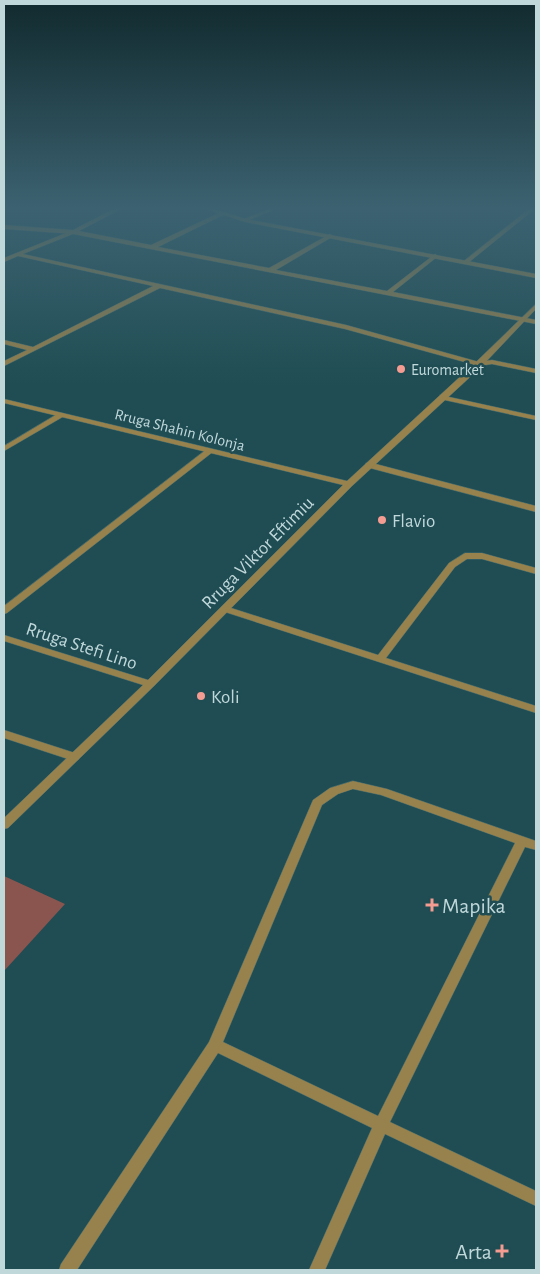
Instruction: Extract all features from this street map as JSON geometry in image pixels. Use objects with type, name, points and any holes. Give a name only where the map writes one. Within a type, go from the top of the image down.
[{"type":"street","points":[[76,267],[346,327],[479,364],[492,362],[536,370]]},
{"type":"street","points":[[258,267],[536,322]]},
{"type":"street","points":[[271,270],[275,267]]},
{"type":"street","points":[[388,293],[420,267]]},
{"type":"street","points":[[493,267],[536,276]]},
{"type":"street","points":[[4,364],[158,286]]},
{"type":"street","name":"Rruga Viktor Eftimiu","points":[[4,825],[150,684],[349,484],[479,364],[536,306]]},
{"type":"street","points":[[4,342],[33,349]]},
{"type":"street","points":[[443,397],[536,418]]},
{"type":"street","name":"Rruga Shahin Kolonja","points":[[4,400],[349,484]]},
{"type":"street","points":[[4,449],[62,414]]},
{"type":"street","points":[[4,611],[210,451]]},
{"type":"street","points":[[370,465],[536,509]]},
{"type":"street","points":[[380,659],[452,565],[465,556],[482,556],[536,571]]},
{"type":"street","points":[[225,609],[536,710]]},
{"type":"street","name":"Rruga Stefi Lino","points":[[4,638],[150,684]]},
{"type":"street","points":[[4,734],[74,758]]},
{"type":"street","points":[[67,1270],[215,1045],[317,803],[334,791],[353,785],[383,792],[529,844],[381,1125],[317,1270]]},
{"type":"street","points":[[215,1045],[536,1199]]},
{"type":"shaded area","points":[[4,876],[65,904],[4,971]]},
{"type":"place","name":"Euromarket","points":[[401,369]]},
{"type":"place","name":"Flavio","points":[[382,520]]},
{"type":"place","name":"Koli","points":[[201,696]]},
{"type":"place","name":"Mapika","points":[[432,905]]},
{"type":"place","name":"Arta","points":[[502,1251]]}]
